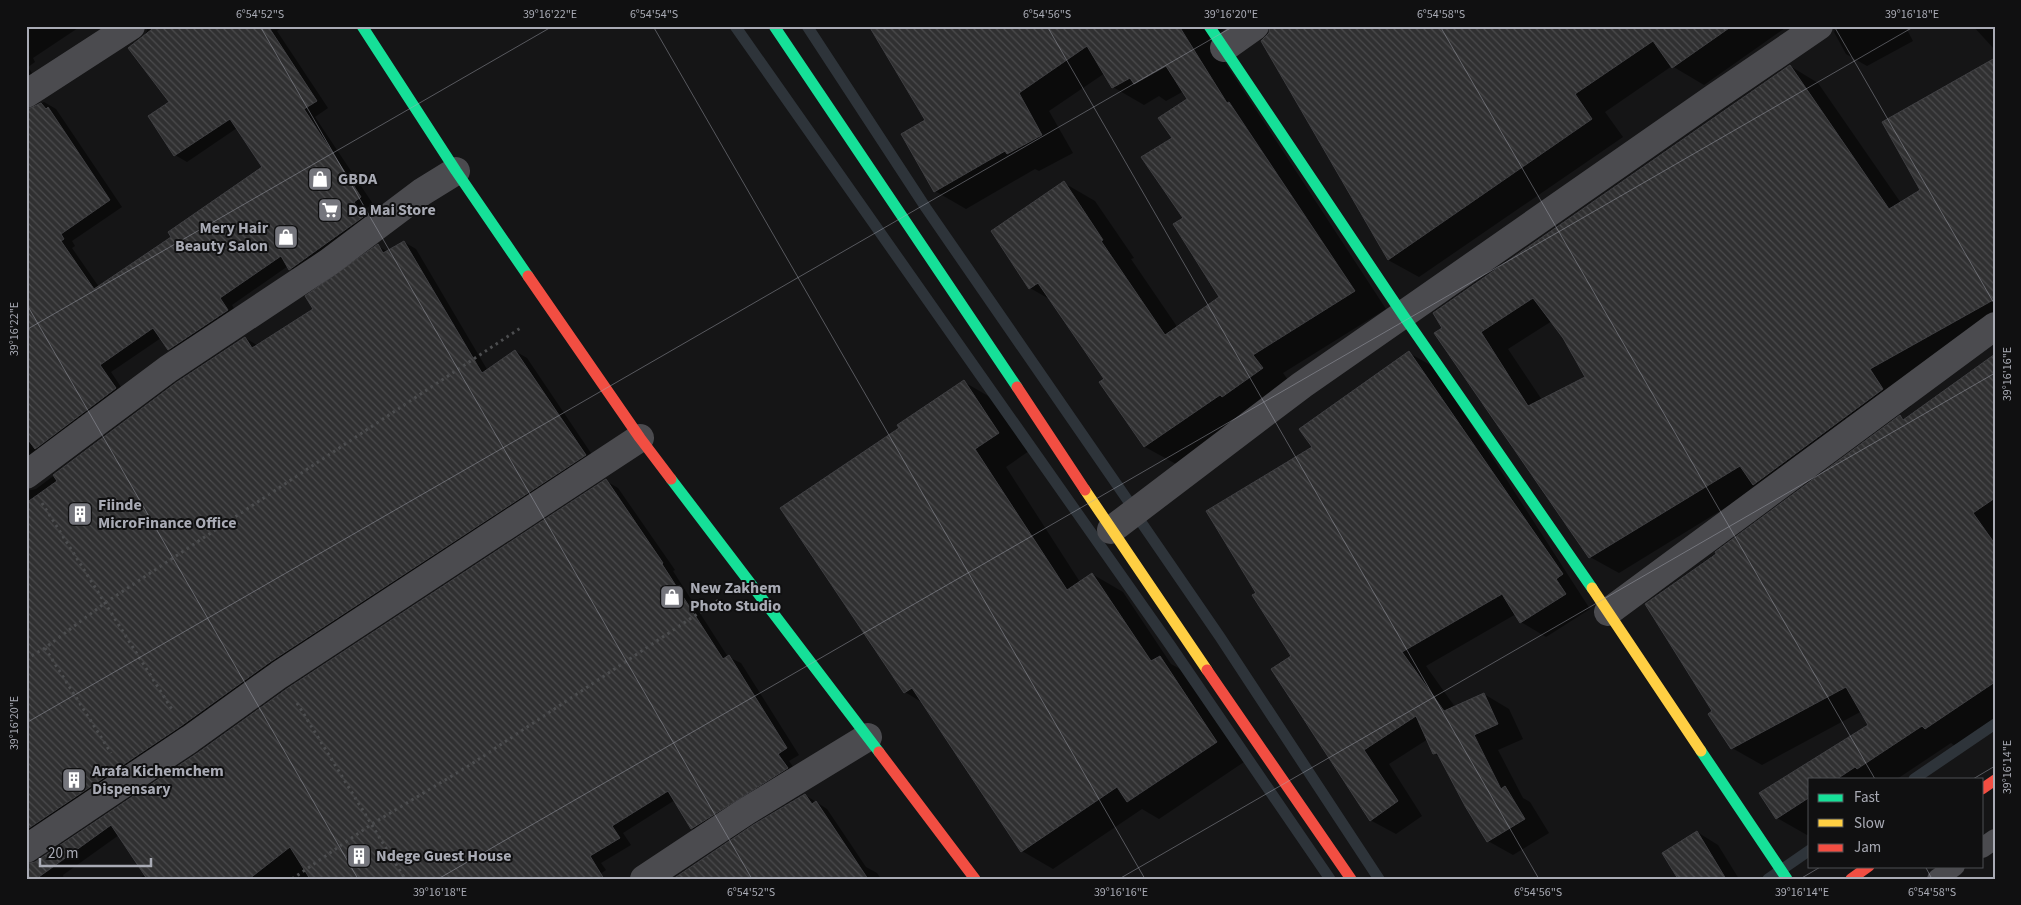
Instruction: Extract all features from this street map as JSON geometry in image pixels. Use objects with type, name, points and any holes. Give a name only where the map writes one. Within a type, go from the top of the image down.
[{"type":"main road","points":[[362,26],[456,171],[640,438],[975,879]]},
{"type":"main road","points":[[774,26],[953,290],[1111,530],[1351,879]]},
{"type":"main road","points":[[1216,37],[1403,315],[1608,612],[1787,879]]},
{"type":"main road","points":[[1984,788],[1995,780]]},
{"type":"main road","points":[[1851,879],[1866,868]]},
{"type":"street","points":[[26,94],[131,26]]},
{"type":"street","points":[[1216,37],[1255,26]]},
{"type":"street","points":[[1111,530],[1302,385],[1819,26]]},
{"type":"street","points":[[26,475],[168,369],[329,262],[422,192],[456,171]]},
{"type":"street","points":[[1608,612],[1995,326]]},
{"type":"street","points":[[26,849],[190,739],[279,675],[640,438]]},
{"type":"street","points":[[644,879],[745,812],[868,737]]},
{"type":"lane","points":[[1984,847],[1995,839]]},
{"type":"lane","points":[[1937,879],[1952,868]]},
{"type":"path","points":[[27,657],[44,648],[105,603],[550,310]]},
{"type":"path","points":[[42,502],[190,739]]},
{"type":"path","points":[[292,879],[372,824],[478,760],[749,580]]},
{"type":"path","points":[[44,648],[128,781]]},
{"type":"path","points":[[279,675],[405,879]]},
{"type":"building","points":[[156,26],[268,26],[317,101],[304,109],[361,197],[354,202],[363,217],[289,270],[281,256],[220,298],[228,310],[168,350],[153,328],[100,365],[116,388],[35,449],[26,437],[26,110],[41,103],[46,109],[48,107],[110,200],[61,234],[64,239],[61,241],[94,289],[171,237],[168,232],[262,167],[230,119],[174,156],[148,116],[169,102],[128,48]]},
{"type":"building","points":[[869,26],[1179,26],[1227,103],[1229,102],[1355,291],[1253,355],[1263,368],[1144,447],[1099,382],[1104,379],[1038,283],[1029,289],[991,231],[1064,181],[1103,240],[1101,241],[1165,335],[1219,297],[1173,224],[1183,218],[1141,157],[1172,138],[1158,118],[1187,99],[1166,66],[1134,84],[1130,78],[1112,88],[1087,46],[1019,93],[1042,135],[1007,154],[1005,151],[934,192],[901,134],[925,120]]},
{"type":"building","points":[[1270,26],[1732,26],[1672,68],[1653,41],[1575,94],[1592,119],[1388,260],[1261,41],[1269,33]]},
{"type":"building","points":[[1995,58],[1995,299],[1870,369],[1883,389],[1753,485],[1740,466],[1589,558],[1434,333],[1442,328],[1433,313],[1790,65],[1889,209],[1920,190],[1882,122]],"holes":[[[1533,298],[1563,338],[1585,377],[1528,406],[1481,332]]]},
{"type":"building","points":[[404,241],[482,373],[515,350],[586,455],[270,662],[181,726],[26,830],[26,503],[57,481],[53,475],[177,382],[245,337],[252,348],[313,309],[305,296],[378,244],[383,253]]},
{"type":"building","points":[[1409,351],[1563,574],[1556,579],[1566,594],[1520,623],[1502,594],[1402,652],[1444,711],[1484,693],[1498,724],[1474,735],[1501,789],[1505,786],[1525,819],[1487,842],[1465,806],[1437,753],[1433,754],[1416,716],[1364,750],[1398,801],[1370,821],[1271,669],[1291,656],[1252,595],[1256,593],[1206,511],[1312,447],[1299,429]]},
{"type":"building","points":[[1995,354],[1995,498],[1973,513],[1995,544],[1995,682],[1925,729],[1922,726],[1857,769],[1855,767],[1838,778],[1808,778],[1808,798],[1776,819],[1759,793],[1868,725],[1846,687],[1731,749],[1708,714],[1712,711],[1645,604],[1716,554],[1715,552],[1900,415],[1903,420]]},
{"type":"building","points":[[964,380],[999,433],[975,449],[1067,590],[1092,573],[1151,661],[1160,656],[1217,742],[1127,802],[1117,787],[1021,852],[912,688],[904,693],[780,508],[899,428],[897,425]]},
{"type":"building","points":[[606,479],[663,563],[723,659],[729,655],[787,748],[778,754],[788,768],[691,829],[668,791],[612,826],[620,838],[590,856],[604,879],[310,879],[290,847],[249,879],[147,879],[111,825],[36,879],[26,879],[26,864],[35,862],[199,752],[288,688]]},
{"type":"building","points":[[805,794],[812,804],[816,801],[868,879],[673,879],[753,825]]},
{"type":"building","points":[[1697,831],[1726,879],[1678,879],[1662,853]]},
{"type":"waterway","points":[[735,26],[1170,645],[1330,879]]},
{"type":"waterway","points":[[807,26],[926,208],[1131,505]]},
{"type":"waterway","points":[[1141,522],[1220,637],[1379,879]]},
{"type":"waterway","points":[[1915,778],[1995,724]]},
{"type":"waterway","points":[[1768,879],[1808,851]]},
{"type":"traffic: fast","points":[[362,26],[456,171],[528,276]]},
{"type":"traffic: fast","points":[[774,26],[1017,387]]},
{"type":"traffic: fast","points":[[1209,26],[1403,315],[1592,588]]},
{"type":"traffic: fast","points":[[671,479],[879,752]]},
{"type":"traffic: fast","points":[[1701,751],[1787,879]]},
{"type":"traffic: slow","points":[[1085,490],[1207,670]]},
{"type":"traffic: slow","points":[[1592,588],[1701,751]]},
{"type":"traffic: jam","points":[[528,276],[640,438],[671,479]]},
{"type":"traffic: jam","points":[[1017,387],[1085,490]]},
{"type":"traffic: jam","points":[[1207,670],[1351,879]]},
{"type":"traffic: jam","points":[[879,752],[975,879]]},
{"type":"traffic: jam","points":[[1984,788],[1995,780]]},
{"type":"traffic: jam","points":[[1851,879],[1866,868]]},
{"type":"place","name":"GBDA","points":[[320,179]]},
{"type":"place","name":"Da Mai Store","points":[[330,210]]},
{"type":"place","name":"Mery Hair Beauty Salon","points":[[286,237]]},
{"type":"place","name":"Fiinde MicroFinance Office","points":[[80,514]]},
{"type":"place","name":"New Zakhem Photo Studio","points":[[672,597]]},
{"type":"place","name":"Arafa Kichemchem Dispensary","points":[[74,780]]},
{"type":"place","name":"Ndege Guest House","points":[[359,856]]}]
